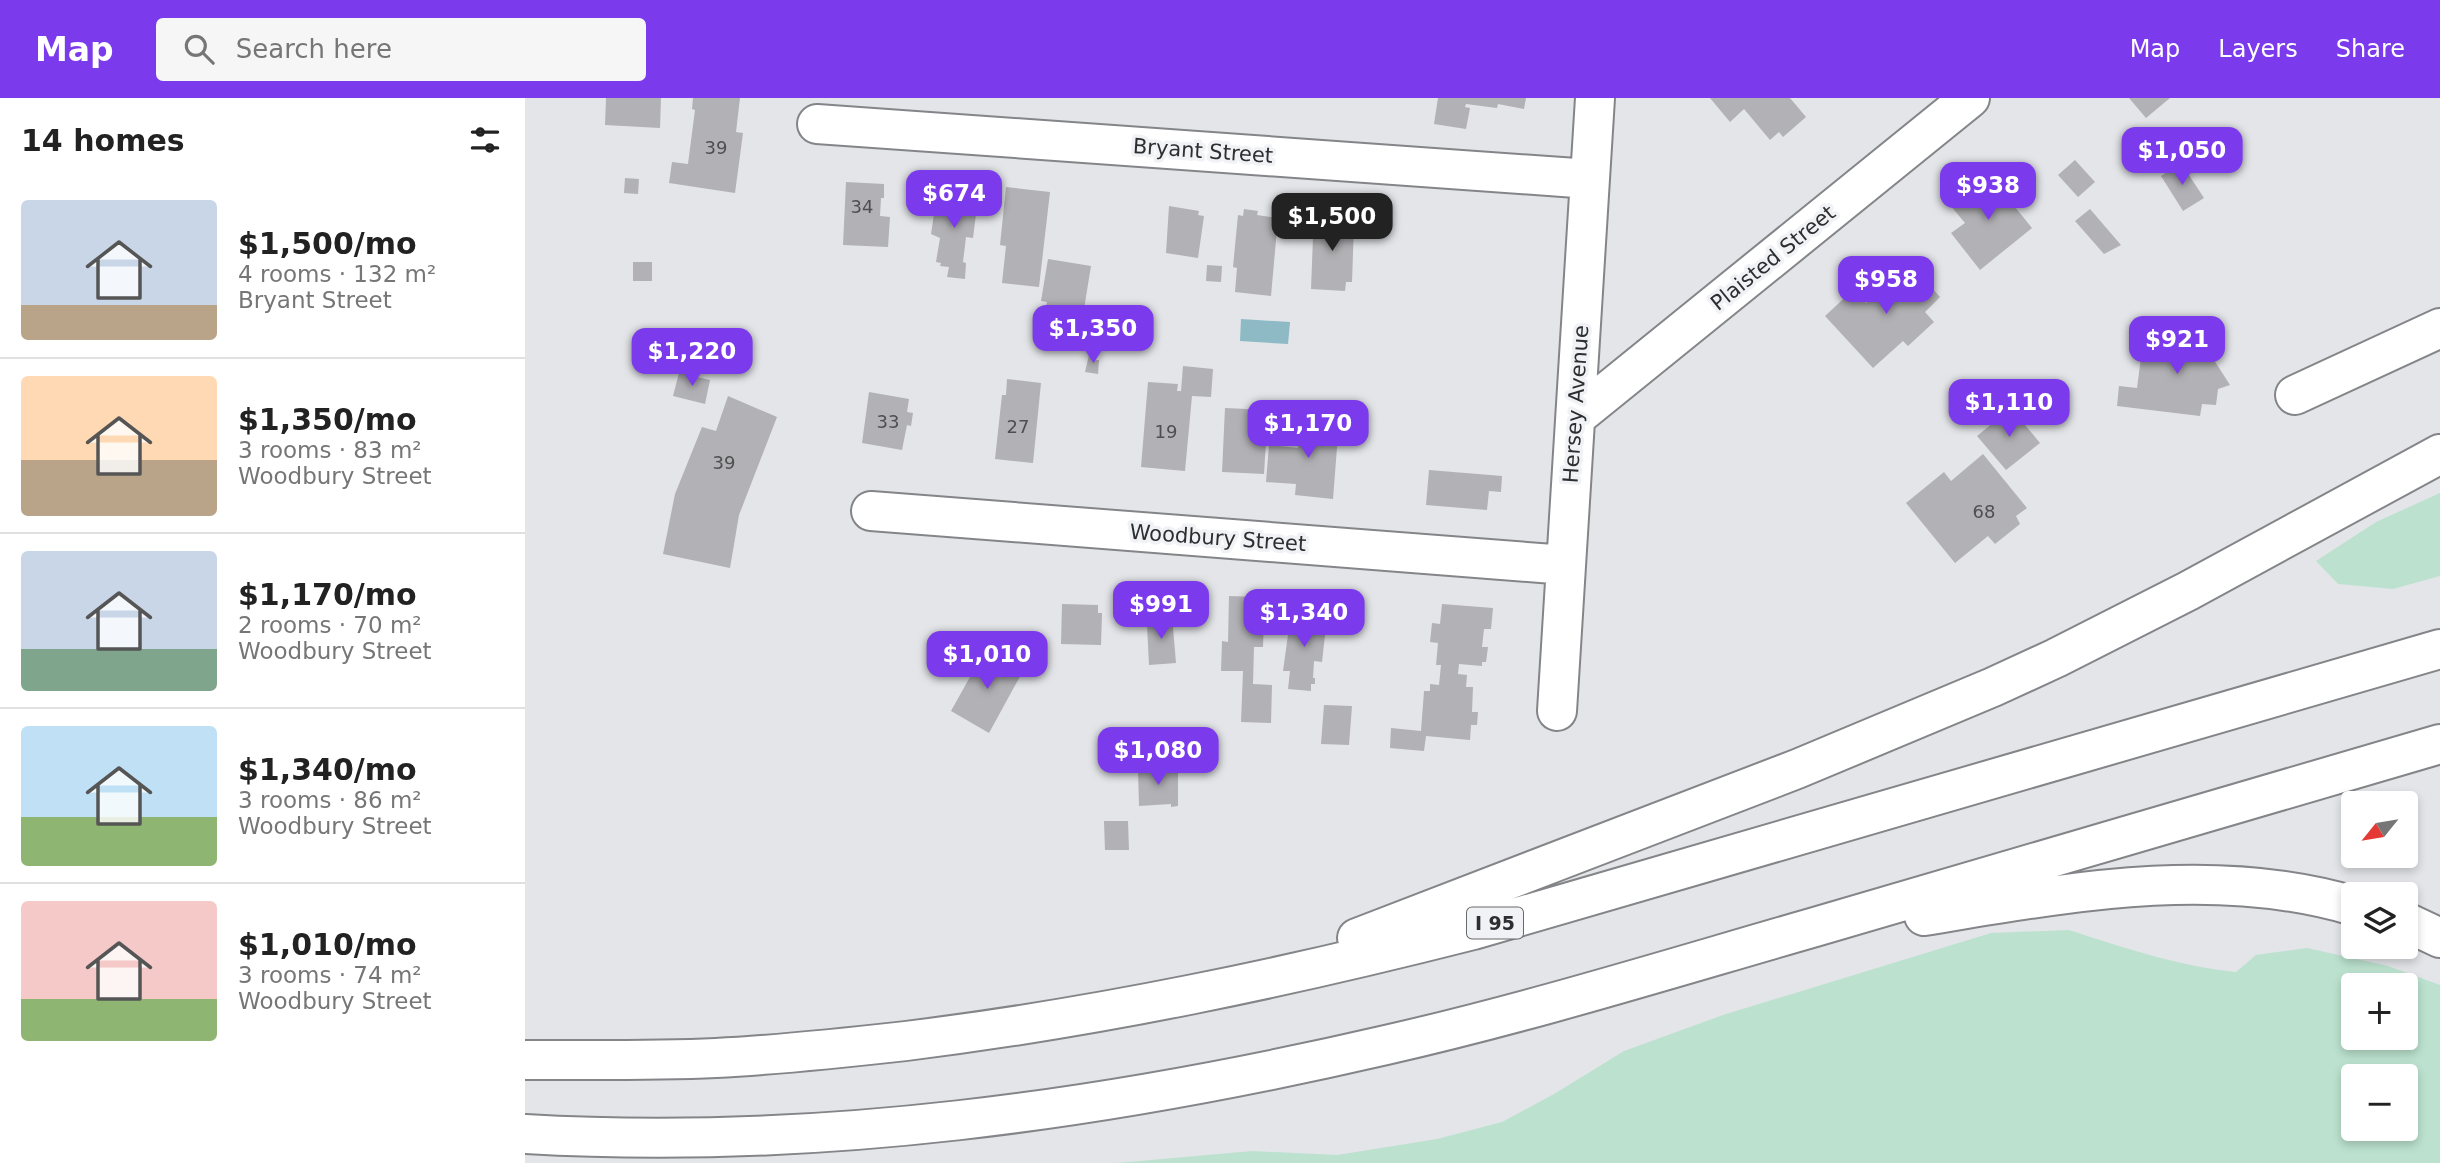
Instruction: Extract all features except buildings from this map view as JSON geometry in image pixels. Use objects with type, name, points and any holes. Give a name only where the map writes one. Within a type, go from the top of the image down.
[{"type":"main road","name":"Hersey Avenue","points":[[1557,711],[1595,98]]},
{"type":"main road","name":"Plaisted Street","points":[[1576,417],[1970,98]]},
{"type":"main road","name":"Bryant Street","points":[[817,124],[1590,179]]},
{"type":"main road","points":[[2295,395],[2440,328]]},
{"type":"main road","points":[[1224,990],[1797,769],[1993,688],[2200,585],[2440,454]]},
{"type":"main road","name":"Woodbury Street","points":[[871,511],[1566,565]]},
{"type":"main road","name":"I 95","points":[[525,1060],[716,1058],[843,1048],[1072,1018],[1224,990],[1473,930],[2440,649]]},
{"type":"main road","points":[[525,1134],[661,1138],[787,1134],[908,1125],[1108,1100],[1270,1071],[1390,1044],[1548,1003],[2440,744]]},
{"type":"main road","points":[[1749,946],[2024,900],[2120,888],[2231,886],[2307,895],[2341,903]]},
{"type":"main road","points":[[2418,928],[2440,938]]},
{"type":"green space","points":[[2440,493],[2440,576],[2393,589],[2338,584],[2316,561],[2376,522]]},
{"type":"green space","points":[[2069,930],[2172,961],[2236,972],[2256,955],[2307,948],[2341,956],[2341,959],[2356,959],[2407,973],[2341,973],[2341,1050],[2418,1050],[2418,977],[2440,985],[2440,1163],[1117,1163],[1252,1151],[1337,1155],[1437,1139],[1502,1122],[1624,1051],[1723,1015],[1991,933]]},
{"type":"water","points":[[1241,319],[1290,322],[1288,344],[1240,341]]}]
